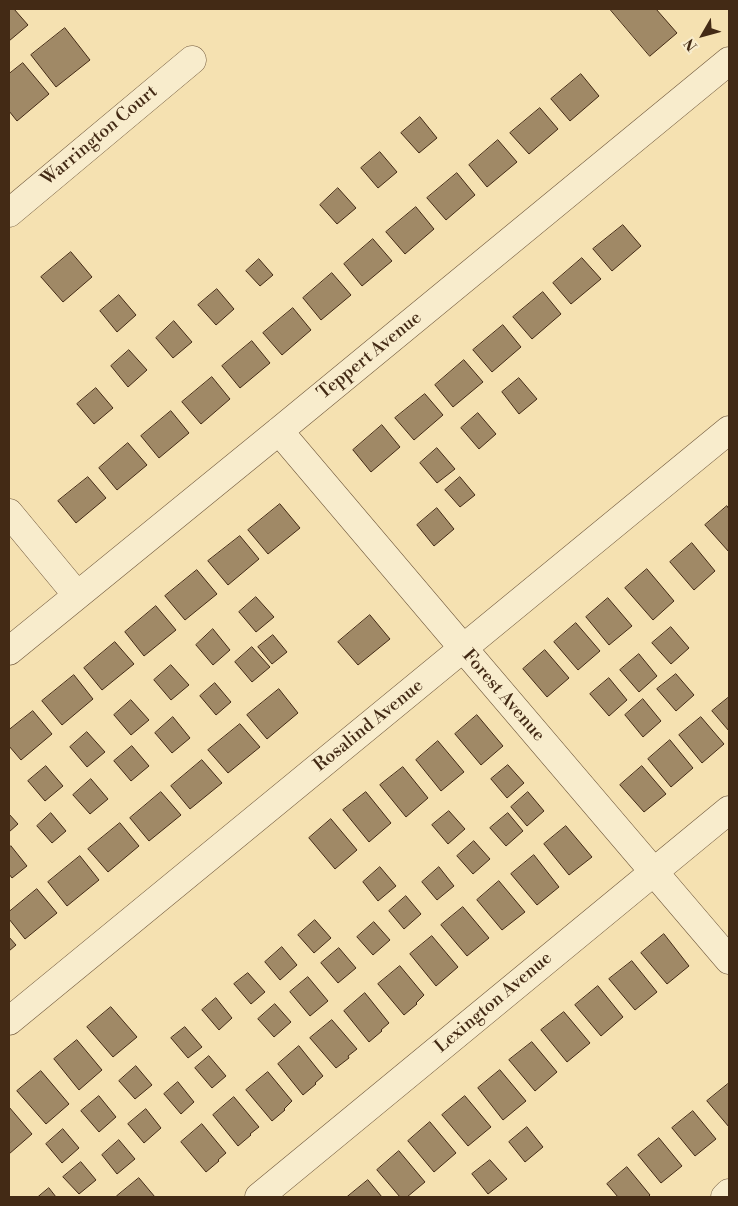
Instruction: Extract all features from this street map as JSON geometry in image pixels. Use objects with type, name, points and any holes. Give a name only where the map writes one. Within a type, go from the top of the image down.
[{"type":"street","name":"Warrington Court","points":[[9,212],[192,60]]},
{"type":"street","name":"Teppert Avenue","points":[[9,651],[729,61]]},
{"type":"street","name":"Rosalind Avenue","points":[[9,1021],[729,430]]},
{"type":"street","name":"Forest Avenue","points":[[279,431],[729,960]]},
{"type":"street","points":[[9,513],[77,595]]},
{"type":"street","name":"Lexington Avenue","points":[[259,1197],[729,810]]},
{"type":"street","points":[[724,1197],[729,1193]]},
{"type":"building","points":[[9,9],[14,9],[28,25],[9,41]]},
{"type":"building","points":[[610,9],[656,9],[677,33],[650,56]]},
{"type":"building","points":[[65,28],[90,60],[56,87],[31,55]]},
{"type":"building","points":[[23,63],[49,94],[17,121],[9,111],[9,74]]},
{"type":"building","points":[[581,74],[599,96],[570,121],[551,99]]},
{"type":"building","points":[[540,108],[558,129],[529,154],[510,133]]},
{"type":"building","points":[[420,117],[437,138],[419,153],[401,133]]},
{"type":"building","points":[[498,140],[517,162],[487,187],[469,165]]},
{"type":"building","points":[[380,152],[397,172],[378,188],[361,168]]},
{"type":"building","points":[[457,173],[475,195],[446,220],[427,198]]},
{"type":"building","points":[[338,188],[356,208],[337,224],[320,205]]},
{"type":"building","points":[[416,207],[434,229],[405,254],[386,232]]},
{"type":"building","points":[[623,225],[641,246],[612,271],[593,249]]},
{"type":"building","points":[[373,239],[392,261],[362,286],[344,264]]},
{"type":"building","points":[[71,252],[92,277],[63,302],[41,277]]},
{"type":"building","points":[[582,258],[601,279],[571,304],[553,283]]},
{"type":"building","points":[[259,259],[273,275],[260,286],[246,271]]},
{"type":"building","points":[[332,273],[351,295],[321,320],[303,298]]},
{"type":"building","points":[[217,289],[234,309],[216,325],[198,305]]},
{"type":"building","points":[[543,292],[561,314],[532,339],[513,317]]},
{"type":"building","points":[[119,295],[136,315],[117,332],[100,311]]},
{"type":"building","points":[[293,308],[311,330],[282,355],[263,333]]},
{"type":"building","points":[[174,321],[192,342],[173,358],[156,338]]},
{"type":"building","points":[[503,325],[521,347],[492,372],[473,350]]},
{"type":"building","points":[[252,341],[270,363],[240,388],[222,366]]},
{"type":"building","points":[[129,350],[147,370],[128,387],[111,366]]},
{"type":"building","points":[[464,360],[483,382],[453,407],[435,385]]},
{"type":"building","points":[[212,377],[230,399],[201,424],[182,402]]},
{"type":"building","points":[[519,378],[537,399],[519,414],[502,392]]},
{"type":"building","points":[[96,388],[113,408],[94,424],[77,404]]},
{"type":"building","points":[[425,394],[443,415],[414,440],[395,418]]},
{"type":"building","points":[[171,411],[189,433],[159,458],[141,436]]},
{"type":"building","points":[[478,413],[496,434],[479,449],[461,428]]},
{"type":"building","points":[[382,425],[400,447],[371,472],[353,450]]},
{"type":"building","points":[[128,443],[147,465],[117,490],[99,468]]},
{"type":"building","points":[[437,448],[455,469],[437,483],[420,463]]},
{"type":"building","points":[[88,477],[106,498],[76,523],[58,501]]},
{"type":"building","points":[[460,477],[475,495],[460,507],[445,490]]},
{"type":"building","points":[[280,504],[300,528],[268,554],[248,530]]},
{"type":"building","points":[[727,506],[729,509],[729,552],[705,525]]},
{"type":"building","points":[[437,508],[454,529],[434,546],[417,525]]},
{"type":"building","points":[[240,536],[259,559],[228,585],[208,561]]},
{"type":"building","points":[[692,543],[715,571],[694,590],[670,562]]},
{"type":"building","points":[[647,569],[674,601],[653,620],[625,588]]},
{"type":"building","points":[[197,570],[217,594],[185,620],[165,596]]},
{"type":"building","points":[[256,597],[274,617],[256,632],[239,612]]},
{"type":"building","points":[[608,598],[632,626],[609,645],[586,617]]},
{"type":"building","points":[[156,606],[176,630],[144,656],[125,632]]},
{"type":"building","points":[[370,615],[390,639],[358,665],[338,642]]},
{"type":"building","points":[[576,623],[600,651],[578,670],[554,642]]},
{"type":"building","points":[[671,627],[689,648],[671,664],[652,643]]},
{"type":"building","points":[[213,629],[230,650],[213,665],[196,645]]},
{"type":"building","points":[[273,635],[287,652],[272,664],[258,647]]},
{"type":"building","points":[[115,642],[134,664],[102,690],[84,668]]},
{"type":"building","points":[[252,647],[270,667],[252,682],[235,662]]},
{"type":"building","points":[[545,650],[569,678],[547,697],[523,669]]},
{"type":"building","points":[[639,654],[657,676],[639,692],[620,670]]},
{"type":"building","points":[[171,665],[189,685],[171,700],[154,680]]},
{"type":"building","points":[[676,674],[694,695],[676,711],[657,689]]},
{"type":"building","points":[[74,675],[93,699],[62,725],[42,701]]},
{"type":"building","points":[[609,678],[627,700],[609,716],[590,694]]},
{"type":"building","points":[[215,683],[231,702],[216,715],[200,696]]},
{"type":"building","points":[[279,689],[298,713],[267,739],[247,715]]},
{"type":"building","points":[[729,697],[729,731],[712,711]]},
{"type":"building","points":[[643,699],[661,721],[643,737],[625,715]]},
{"type":"building","points":[[131,700],[149,720],[131,735],[114,715]]},
{"type":"building","points":[[33,711],[52,734],[21,760],[9,746],[9,730]]},
{"type":"building","points":[[477,715],[503,746],[481,765],[455,734]]},
{"type":"building","points":[[173,717],[190,738],[172,753],[155,733]]},
{"type":"building","points":[[701,717],[724,744],[702,763],[679,735]]},
{"type":"building","points":[[240,724],[260,747],[228,773],[208,750]]},
{"type":"building","points":[[87,732],[105,752],[87,767],[70,747]]},
{"type":"building","points":[[670,740],[693,768],[671,787],[648,759]]},
{"type":"building","points":[[438,741],[464,772],[441,791],[416,760]]},
{"type":"building","points":[[132,746],[149,766],[131,781],[114,761]]},
{"type":"building","points":[[202,760],[222,783],[190,809],[171,786]]},
{"type":"building","points":[[508,765],[524,783],[507,798],[491,779]]},
{"type":"building","points":[[46,766],[63,786],[45,801],[28,781]]},
{"type":"building","points":[[642,766],[666,794],[644,812],[620,785]]},
{"type":"building","points":[[403,767],[428,798],[406,817],[380,785]]},
{"type":"building","points":[[91,779],[108,799],[90,814],[73,795]]},
{"type":"building","points":[[161,792],[181,815],[149,841],[130,818]]},
{"type":"building","points":[[366,792],[391,823],[369,842],[343,810]]},
{"type":"building","points":[[528,792],[544,811],[527,826],[511,807]]},
{"type":"building","points":[[449,811],[465,829],[448,844],[432,825]]},
{"type":"building","points":[[51,813],[66,831],[52,843],[37,826]]},
{"type":"building","points":[[508,813],[523,831],[506,846],[490,828]]},
{"type":"building","points":[[9,814],[18,824],[9,832]]},
{"type":"building","points":[[331,819],[357,850],[335,869],[309,838]]},
{"type":"building","points":[[120,823],[139,846],[108,872],[88,849]]},
{"type":"building","points":[[566,826],[592,857],[569,875],[544,844]]},
{"type":"building","points":[[474,841],[490,859],[473,874],[457,856]]},
{"type":"building","points":[[11,846],[27,866],[12,878],[9,874],[9,848]]},
{"type":"building","points":[[534,855],[559,887],[537,905],[511,874]]},
{"type":"building","points":[[80,856],[99,880],[67,906],[48,882]]},
{"type":"building","points":[[380,867],[396,886],[378,901],[363,882]]},
{"type":"building","points":[[439,867],[454,886],[437,900],[422,882]]},
{"type":"building","points":[[499,881],[525,912],[502,930],[477,900]]},
{"type":"building","points":[[37,889],[57,913],[25,939],[9,919],[9,912]]},
{"type":"building","points":[[406,896],[421,914],[404,929],[389,911]]},
{"type":"building","points":[[463,907],[489,938],[467,956],[441,925]]},
{"type":"building","points":[[315,920],[331,938],[314,953],[298,935]]},
{"type":"building","points":[[374,922],[390,940],[373,955],[357,937]]},
{"type":"building","points":[[664,934],[689,966],[667,984],[641,953]]},
{"type":"building","points":[[432,936],[458,967],[436,986],[410,954]]},
{"type":"building","points":[[9,937],[16,945],[9,951]]},
{"type":"building","points":[[282,947],[297,965],[280,980],[265,962]]},
{"type":"building","points":[[339,948],[356,968],[338,983],[321,963]]},
{"type":"building","points":[[632,961],[657,992],[635,1010],[609,979]]},
{"type":"building","points":[[400,966],[424,995],[404,1015],[378,984]]},
{"type":"building","points":[[248,973],[265,992],[251,1004],[234,984]]},
{"type":"building","points":[[308,977],[328,1001],[310,1016],[290,992]]},
{"type":"building","points":[[598,986],[623,1017],[601,1036],[575,1005]]},
{"type":"building","points":[[365,993],[389,1023],[369,1042],[344,1011]]},
{"type":"building","points":[[216,998],[232,1018],[219,1030],[202,1010]]},
{"type":"building","points":[[275,1004],[291,1022],[274,1037],[258,1019]]},
{"type":"building","points":[[111,1007],[137,1037],[113,1057],[87,1027]]},
{"type":"building","points":[[564,1012],[590,1043],[567,1062],[541,1030]]},
{"type":"building","points":[[332,1020],[357,1049],[336,1068],[310,1038]]},
{"type":"building","points":[[185,1027],[202,1047],[188,1058],[171,1038]]},
{"type":"building","points":[[77,1040],[102,1070],[79,1090],[54,1059]]},
{"type":"building","points":[[532,1042],[557,1072],[535,1091],[509,1060]]},
{"type":"building","points":[[299,1046],[323,1076],[303,1095],[278,1064]]},
{"type":"building","points":[[209,1056],[226,1076],[212,1088],[195,1068]]},
{"type":"building","points":[[136,1066],[152,1085],[135,1099],[119,1081]]},
{"type":"building","points":[[500,1070],[526,1101],[503,1120],[478,1088]]},
{"type":"building","points":[[41,1071],[69,1104],[46,1124],[17,1091]]},
{"type":"building","points":[[268,1072],[292,1101],[272,1121],[246,1090]]},
{"type":"building","points":[[178,1082],[194,1102],[181,1114],[164,1094]]},
{"type":"building","points":[[729,1085],[729,1127],[707,1101]]},
{"type":"building","points":[[99,1096],[116,1117],[99,1132],[81,1111]]},
{"type":"building","points":[[465,1096],[491,1127],[468,1146],[442,1115]]},
{"type":"building","points":[[234,1097],[259,1127],[238,1146],[213,1115]]},
{"type":"building","points":[[9,1107],[32,1134],[9,1154]]},
{"type":"building","points":[[146,1109],[161,1128],[144,1143],[128,1124]]},
{"type":"building","points":[[693,1111],[716,1139],[695,1156],[672,1128]]},
{"type":"building","points":[[430,1122],[456,1153],[434,1172],[408,1141]]},
{"type":"building","points":[[202,1124],[226,1153],[206,1172],[181,1142]]},
{"type":"building","points":[[527,1127],[543,1147],[525,1162],[509,1142]]},
{"type":"building","points":[[63,1129],[79,1148],[62,1163],[46,1144]]},
{"type":"building","points":[[659,1138],[682,1166],[661,1183],[638,1155]]},
{"type":"building","points":[[119,1140],[135,1159],[117,1174],[102,1155]]},
{"type":"building","points":[[399,1151],[425,1182],[407,1197],[400,1197],[377,1170]]},
{"type":"building","points":[[490,1160],[507,1179],[488,1194],[472,1174]]},
{"type":"building","points":[[81,1162],[96,1180],[79,1194],[63,1177]]},
{"type":"building","points":[[627,1167],[650,1195],[648,1197],[618,1197],[607,1184]]},
{"type":"building","points":[[139,1178],[155,1197],[117,1196]]},
{"type":"building","points":[[368,1180],[382,1197],[347,1197]]},
{"type":"building","points":[[49,1188],[56,1197],[38,1197]]}]
